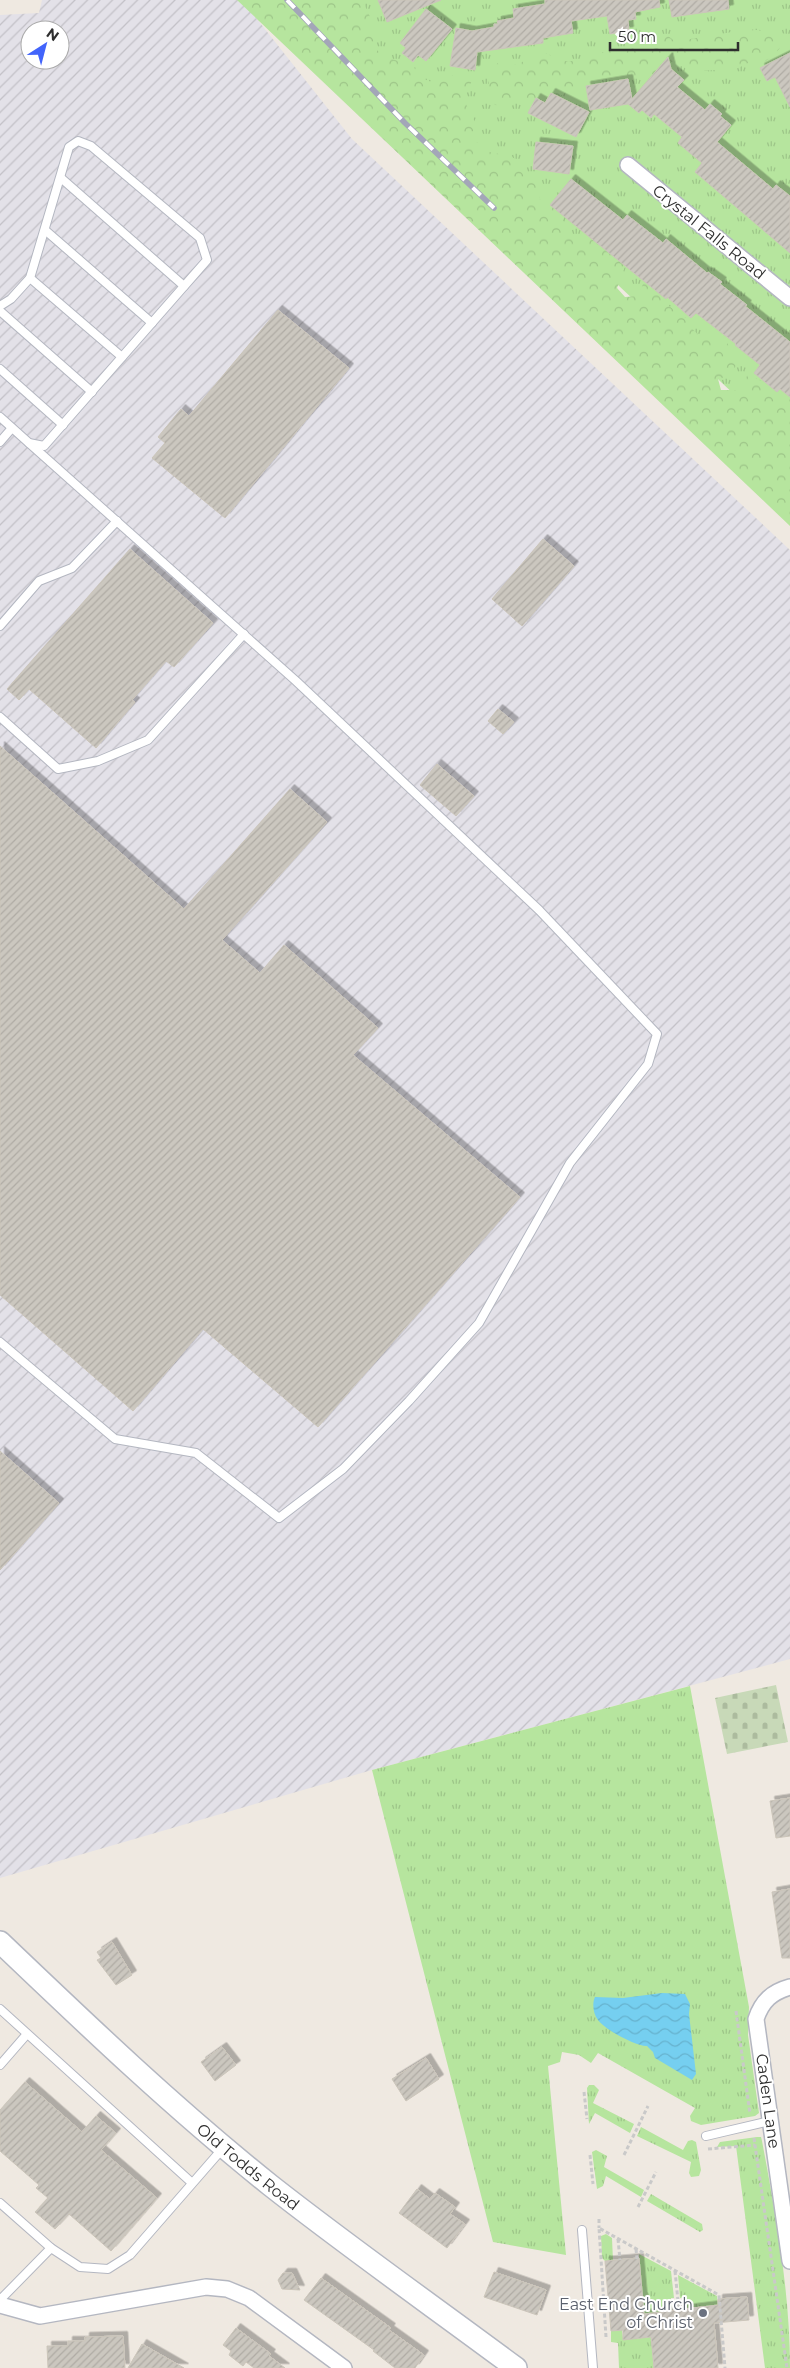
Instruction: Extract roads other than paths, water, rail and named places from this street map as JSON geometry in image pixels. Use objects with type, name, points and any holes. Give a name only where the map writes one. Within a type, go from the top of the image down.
[{"type":"main road","name":"Old Todds Road","points":[[2,1947],[130,2065],[224,2146],[293,2202],[516,2368]]},
{"type":"street","name":"Crystal Falls Road","points":[[628,165],[790,298]]},
{"type":"street","name":"Caden Lane","points":[[790,1987],[776,1992],[764,2002],[756,2019],[790,2261]]},
{"type":"street","points":[[0,2305],[40,2316],[206,2287],[227,2289],[248,2298],[344,2368]]},
{"type":"lane","points":[[0,306],[12,299],[30,278],[69,147],[78,141],[91,146],[200,238],[207,260],[44,446],[29,443]]},
{"type":"lane","points":[[61,178],[184,286]]},
{"type":"lane","points":[[45,230],[152,322]]},
{"type":"lane","points":[[30,278],[122,357]]},
{"type":"lane","points":[[0,311],[92,392]]},
{"type":"lane","points":[[0,369],[63,425]]},
{"type":"lane","points":[[0,417],[244,634],[539,910],[657,1034],[648,1064],[570,1163],[479,1323],[409,1401],[342,1469],[279,1518],[196,1453],[115,1439],[0,1342]]},
{"type":"lane","points":[[0,442],[12,428]]},
{"type":"lane","points":[[0,626],[39,581],[72,568],[117,521]]},
{"type":"lane","points":[[0,717],[58,769],[98,762],[148,740],[244,634]]},
{"type":"lane","points":[[0,2009],[192,2182]]},
{"type":"lane","points":[[0,2065],[27,2034]]},
{"type":"lane","points":[[706,2136],[770,2121]]},
{"type":"lane","points":[[0,2203],[51,2248],[80,2267],[108,2269],[130,2255],[224,2146]]},
{"type":"lane","points":[[582,2230],[593,2368]]},
{"type":"lane","points":[[0,2300],[51,2248]]},
{"type":"water","points":[[662,1993],[685,1994],[690,2004],[689,2014],[696,2074],[692,2080],[655,2058],[653,2052],[647,2046],[629,2041],[601,2024],[594,2012],[595,1997],[623,1998]]},
{"type":"railway","points":[[287,0],[405,123],[494,208]]},
{"type":"place","name":"East End Church of Christ","points":[[703,2313]]}]
